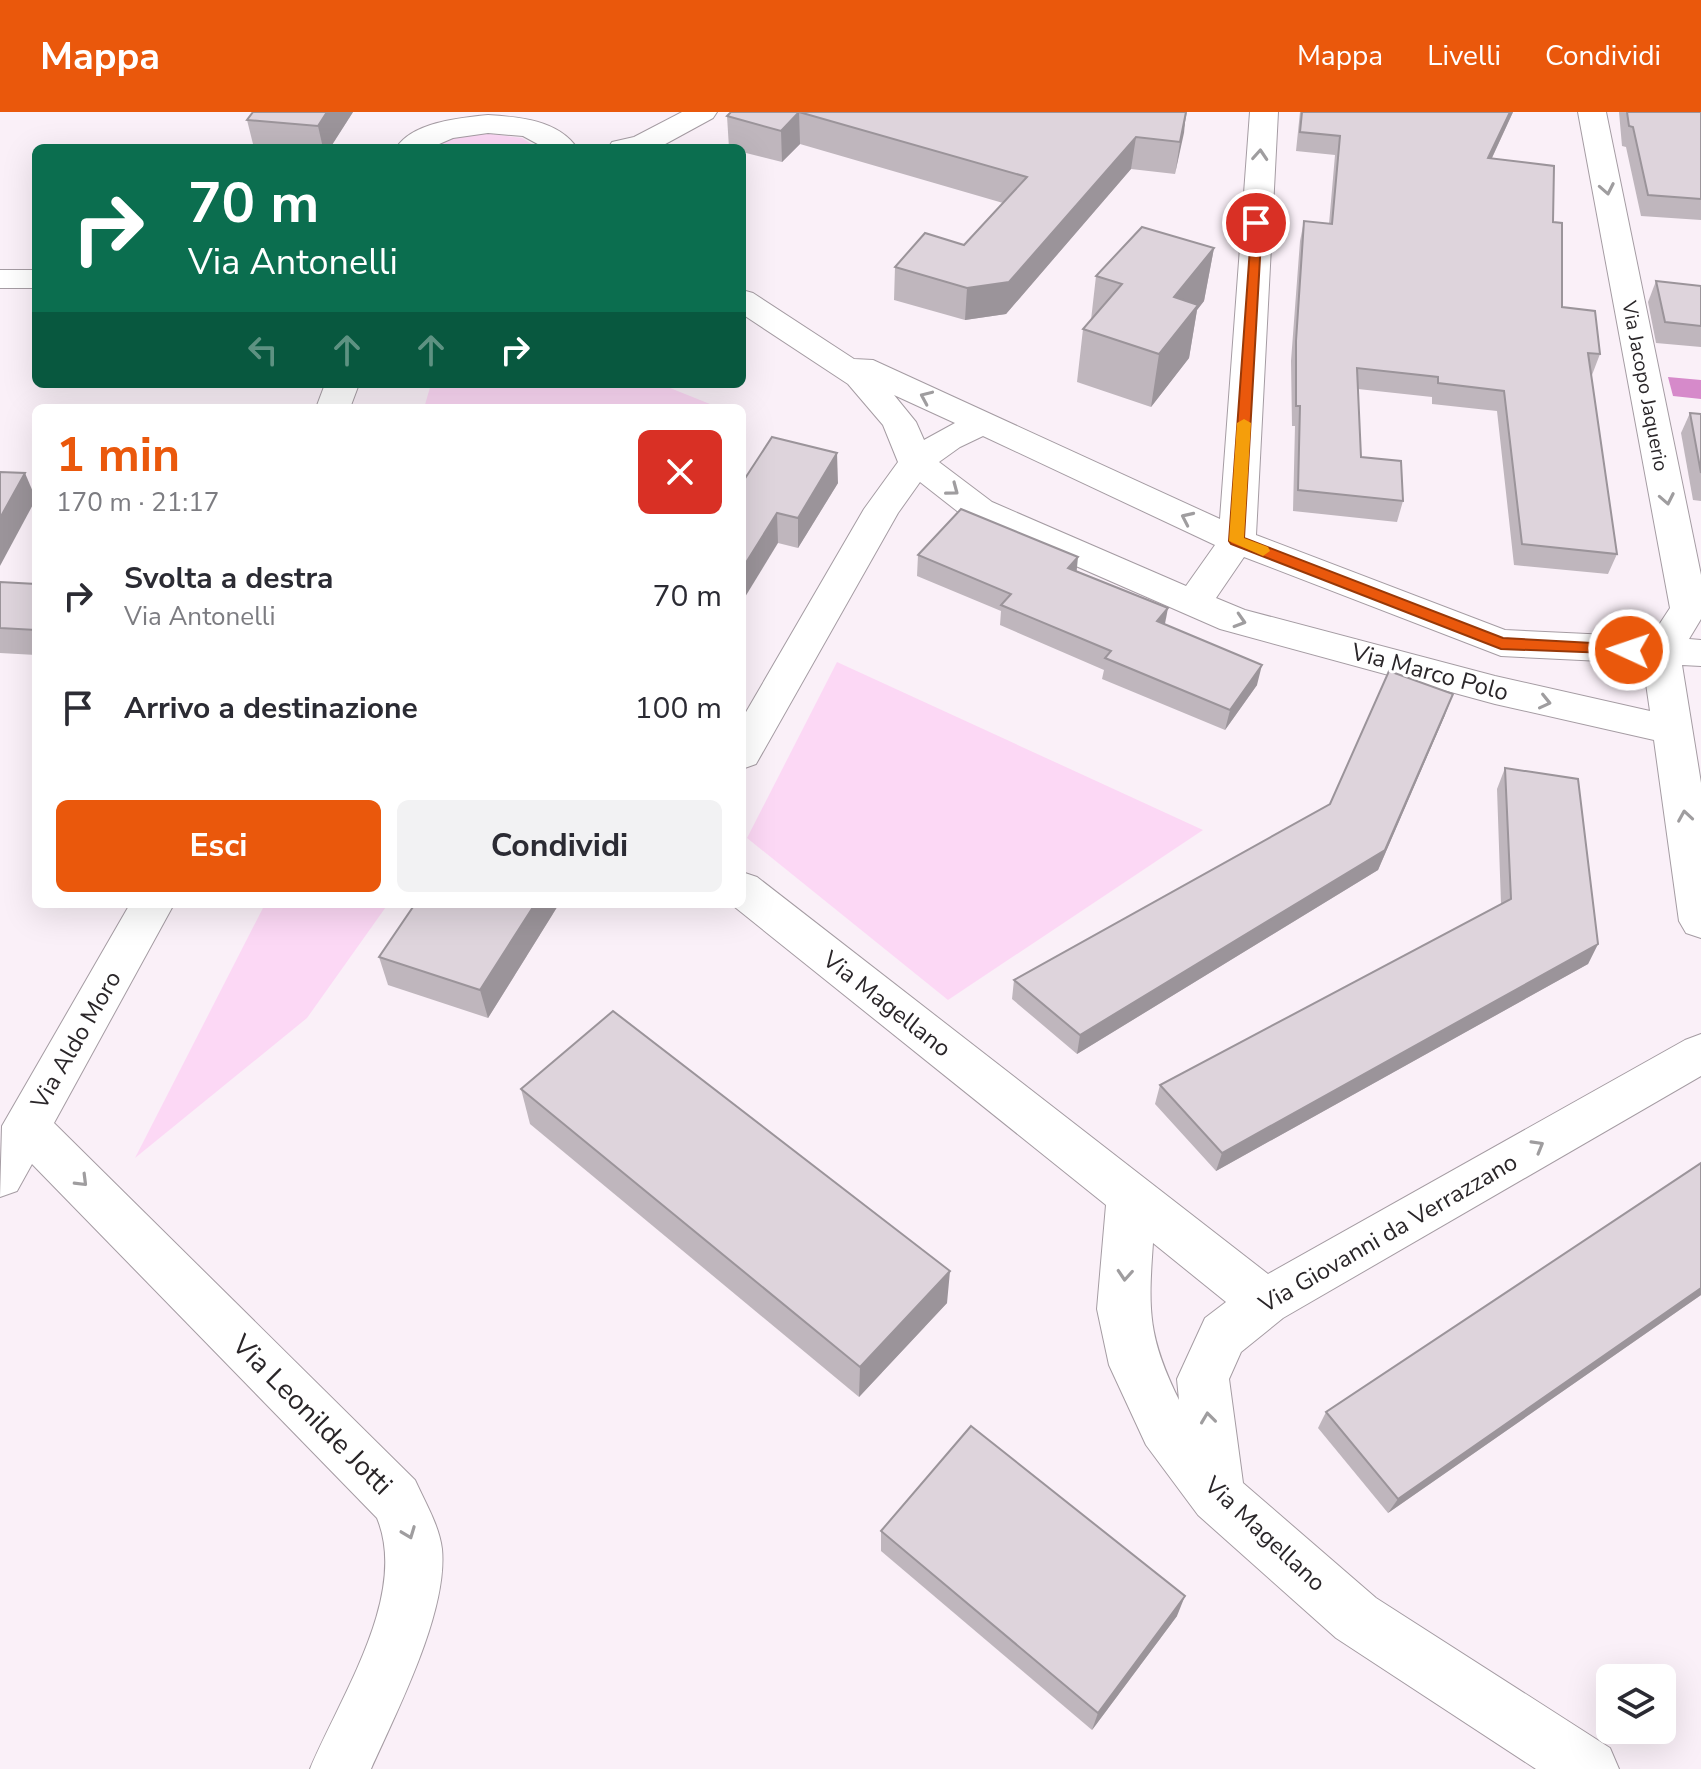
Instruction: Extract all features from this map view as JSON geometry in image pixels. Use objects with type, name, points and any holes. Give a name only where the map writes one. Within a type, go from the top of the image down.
[{"type":"street","points":[[644,144],[703,112]]},
{"type":"street","points":[[1193,603],[1237,541],[1264,112]]},
{"type":"street","name":"Via Jacopo Jaquerio","points":[[1592,112],[1689,608],[1661,652]]},
{"type":"street","points":[[416,144],[429,135],[488,118],[524,119],[558,144]]},
{"type":"street","points":[[0,279],[32,279]]},
{"type":"street","name":"Via Marco Polo","points":[[746,303],[860,377],[899,422],[916,462],[979,510],[1059,547],[1233,620],[1495,690],[1653,726],[1671,727]]},
{"type":"street","name":"Via Marco Polo","points":[[803,340],[1237,541],[1501,643],[1701,653]]},
{"type":"street","points":[[746,747],[882,509],[916,462],[948,439],[984,423]]},
{"type":"street","points":[[1661,652],[1701,921]]},
{"type":"street","name":"Via Magellano","points":[[746,892],[1131,1198],[1123,1309],[1135,1365],[1165,1427],[1217,1496],[1356,1618],[1589,1769]]},
{"type":"street","name":"Via Aldo Moro","points":[[0,1176],[150,908]]},
{"type":"street","name":"Via Giovanni da Verrazzano","points":[[1217,1496],[1203,1379],[1223,1335],[1265,1302],[1701,1053]]},
{"type":"street","name":"Via Leonilde Jotti","points":[[26,1126],[396,1499],[415,1547],[414,1587],[378,1685],[340,1769]]},
{"type":"street","points":[[1131,1198],[1265,1302]]},
{"type":"shaded area","points":[[484,133],[522,138],[532,144],[439,144]]},
{"type":"shaded area","points":[[1668,377],[1701,380],[1701,399],[1673,396]]},
{"type":"shaded area","points":[[430,388],[670,388],[710,404],[425,404]]},
{"type":"shaded area","points":[[837,662],[1203,830],[948,1000],[747,838]]},
{"type":"shaded area","points":[[263,908],[385,908],[307,1018],[135,1158]]},
{"type":"building","points":[[253,112],[327,112],[318,126],[247,120]]},
{"type":"building","points":[[731,112],[799,112],[781,131],[727,116]]},
{"type":"building","points":[[799,112],[1186,112],[1180,142],[1136,137],[1009,282],[967,288],[895,267],[925,233],[964,245],[1027,177]]},
{"type":"building","points":[[1302,112],[1510,112],[1488,158],[1554,166],[1553,222],[1562,223],[1562,307],[1595,311],[1600,354],[1588,353],[1617,554],[1522,544],[1504,391],[1438,383],[1438,377],[1357,368],[1361,457],[1401,461],[1403,501],[1298,490],[1300,406],[1296,406],[1296,341],[1304,221],[1332,224],[1340,136],[1300,132]]},
{"type":"building","points":[[1627,112],[1701,112],[1701,199],[1648,195]]},
{"type":"building","points":[[1142,227],[1214,248],[1174,297],[1198,305],[1159,354],[1083,329],[1122,284],[1096,276]]},
{"type":"building","points":[[1656,281],[1701,286],[1701,326],[1665,322]]},
{"type":"building","points":[[1690,413],[1701,414],[1701,473]]},
{"type":"building","points":[[772,437],[837,453],[798,518],[777,513],[746,563],[746,477]]},
{"type":"building","points":[[0,472],[25,473],[0,518]]},
{"type":"building","points":[[961,509],[1078,557],[1068,568],[1168,608],[1157,621],[1262,665],[1230,710],[1105,658],[1111,651],[1001,605],[1011,594],[918,555]]},
{"type":"building","points":[[0,582],[32,584],[32,630],[0,628]]},
{"type":"building","points":[[1389,671],[1453,694],[1385,850],[1080,1035],[1014,980],[1330,804]]},
{"type":"building","points":[[1505,768],[1578,779],[1598,944],[1222,1153],[1160,1085],[1511,899]]},
{"type":"building","points":[[412,908],[532,908],[480,990],[379,957]]},
{"type":"building","points":[[613,1011],[950,1271],[860,1367],[521,1089]]},
{"type":"building","points":[[1701,1163],[1701,1288],[1398,1499],[1326,1412]]},
{"type":"building","points":[[971,1426],[1185,1596],[1098,1713],[881,1531]]},
{"type":"slow traffic","points":[[1244,423],[1237,541],[1263,551]]},
{"type":"route","points":[[1256,223],[1237,541],[1501,643],[1629,650]]}]
